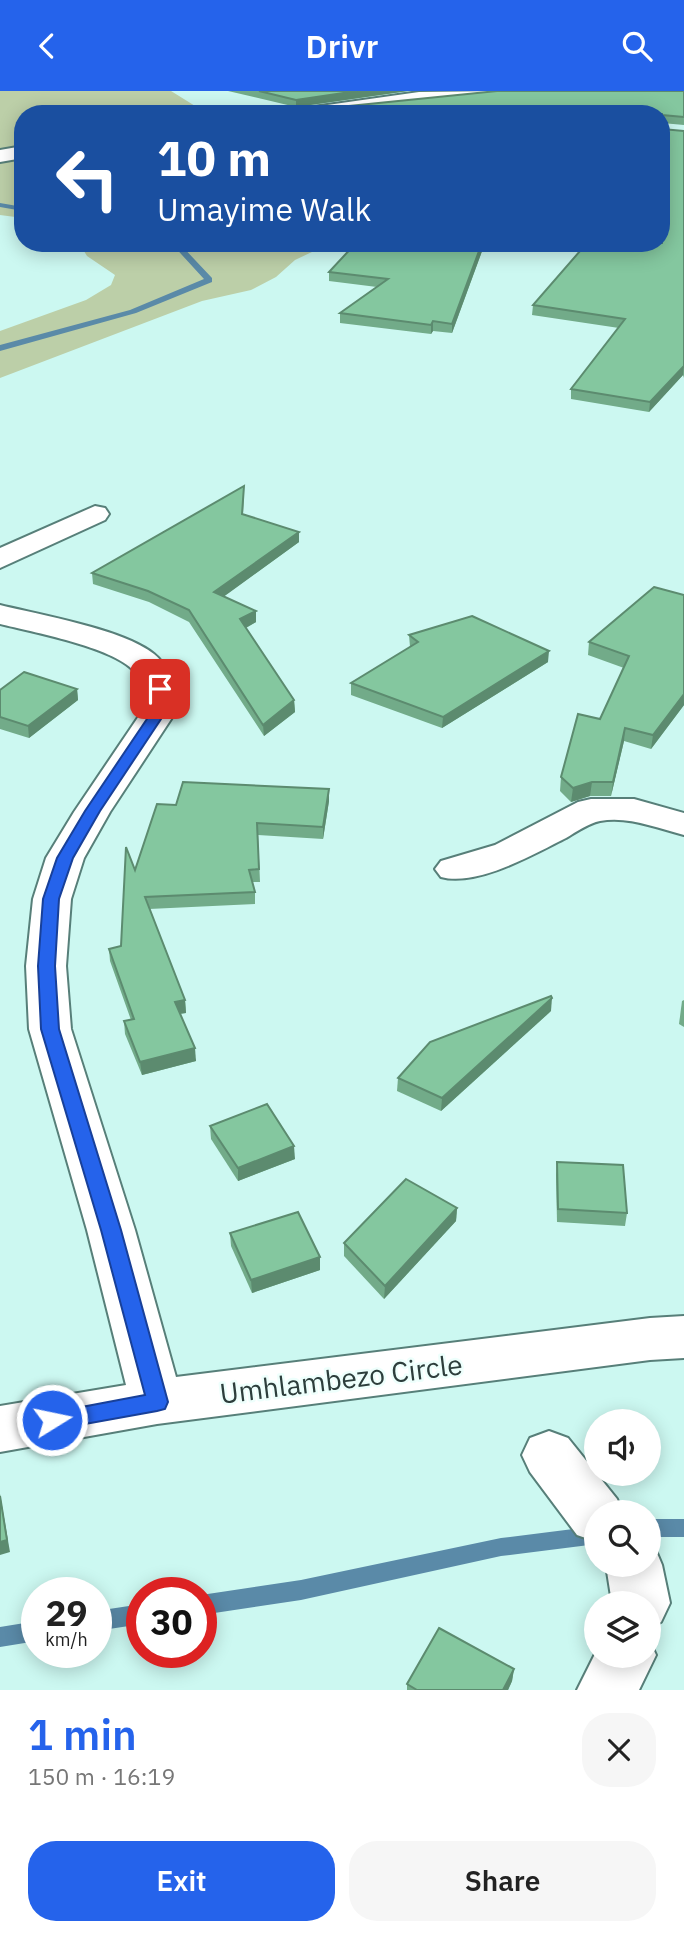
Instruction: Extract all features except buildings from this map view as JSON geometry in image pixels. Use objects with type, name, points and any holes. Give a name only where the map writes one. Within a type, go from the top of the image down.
[{"type":"street","points":[[362,105],[496,91]]},
{"type":"street","points":[[307,97],[319,105]]},
{"type":"street","points":[[0,559],[95,514]]},
{"type":"street","points":[[0,614],[130,651],[152,672],[160,689],[162,707],[92,811],[65,858],[51,899],[46,966],[50,1029],[111,1230],[157,1402]]},
{"type":"street","points":[[454,869],[508,853],[591,810],[634,810],[684,824]]},
{"type":"street","name":"Umhlambezo Circle","points":[[0,1429],[157,1402],[650,1339],[684,1337]]},
{"type":"street","points":[[549,1455],[584,1500]]},
{"type":"street","points":[[607,1690],[619,1668]]},
{"type":"green space","points":[[0,91],[171,91],[194,105],[14,105],[14,147],[0,149]]},
{"type":"green space","points":[[14,161],[14,217],[0,215],[0,163]]},
{"type":"green space","points":[[85,252],[312,252],[295,260],[276,277],[251,290],[202,301],[0,378],[0,331],[86,300],[111,285],[115,275]]},
{"type":"waterway","points":[[0,205],[14,207]]},
{"type":"waterway","points":[[0,348],[133,312],[209,280],[183,252]]},
{"type":"waterway","points":[[661,1528],[684,1528]]},
{"type":"waterway","points":[[217,1603],[301,1590],[501,1547],[584,1537]]},
{"type":"waterway","points":[[112,1619],[126,1616]]},
{"type":"waterway","points":[[0,1637],[21,1634]]},
{"type":"route","points":[[52,1420],[157,1402],[111,1230],[50,1029],[46,966],[51,899],[65,858],[92,811],[162,707],[160,689]]}]
